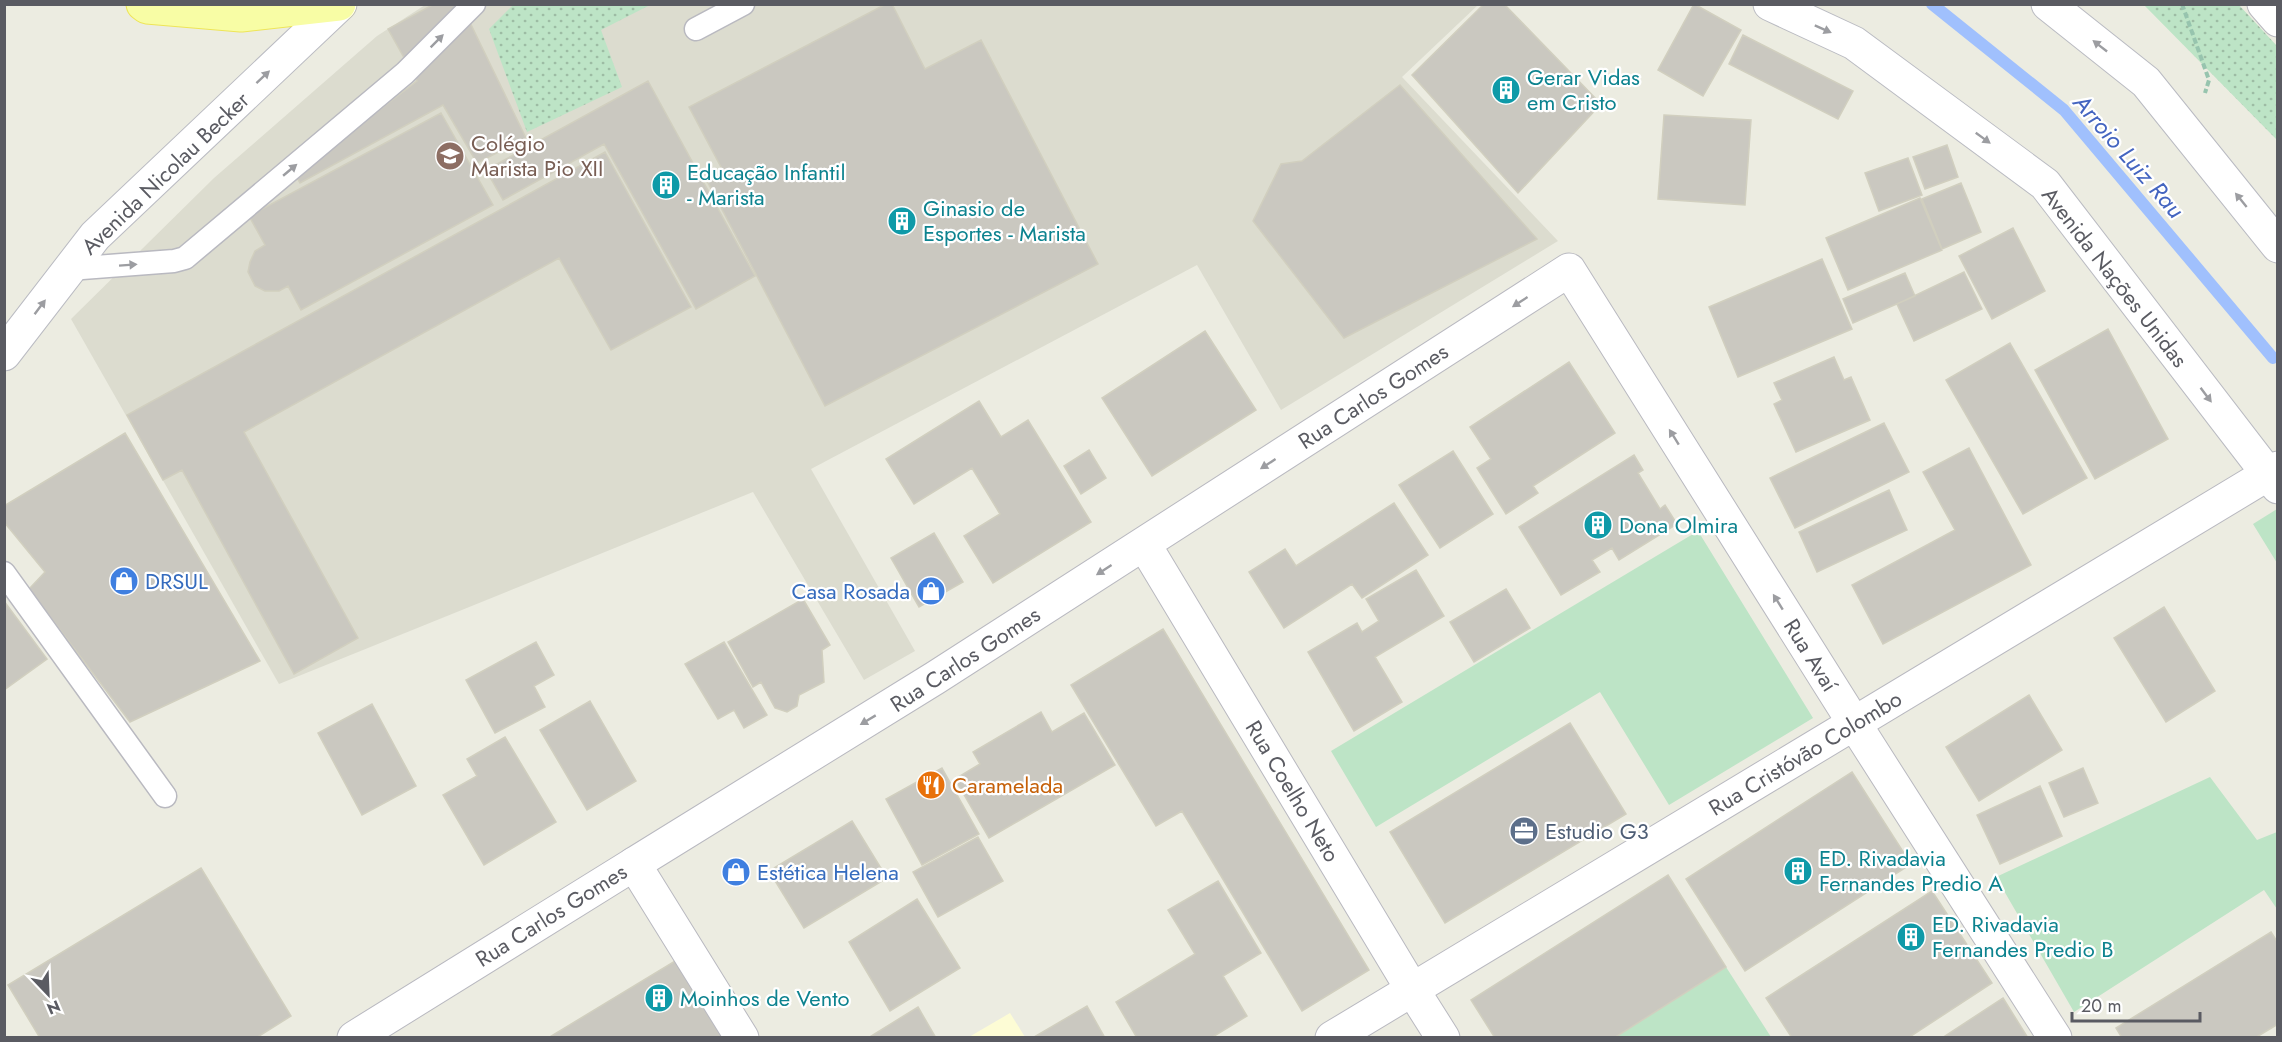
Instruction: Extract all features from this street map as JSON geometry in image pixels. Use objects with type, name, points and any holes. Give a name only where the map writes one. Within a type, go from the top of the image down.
[{"type":"main road","points":[[143,4],[147,7],[241,15],[339,5]]},
{"type":"street","name":"Avenida Nações Unidas","points":[[1770,4],[1854,43],[2045,184],[2274,476]]},
{"type":"street","points":[[2048,4],[2145,82],[2277,246]]},
{"type":"street","points":[[2264,4],[2277,20]]},
{"type":"street","name":"Avenida Nicolau Becker","points":[[4,354],[95,236],[339,5]]},
{"type":"street","name":"Rua Carlos Gomes","points":[[354,1038],[910,694],[1569,270]]},
{"type":"street","name":"Rua Avaí","points":[[1569,270],[2055,1038]]},
{"type":"street","name":"Rua Cristóvão Colombo","points":[[1332,1038],[1854,723],[2274,476]]},
{"type":"street","name":"Rua Coelho Neto","points":[[1144,544],[1443,1038]]},
{"type":"street","points":[[634,864],[742,1038]]},
{"type":"lane","points":[[69,269],[174,261],[185,258],[405,73],[474,4]]},
{"type":"lane","points":[[696,29],[743,4]]},
{"type":"lane","points":[[4,573],[165,796]]},
{"type":"path","points":[[2182,4],[2209,80],[2189,136]]},
{"type":"shaded area","points":[[514,4],[650,4],[601,30],[622,87],[527,132],[489,29]]},
{"type":"shaded area","points":[[425,5],[1478,5],[1402,77],[1558,241],[1281,410],[1197,265],[811,469],[915,651],[864,680],[753,492],[279,684],[71,319],[214,178],[377,36]]},
{"type":"shaded area","points":[[2144,5],[2239,5],[2277,46],[2277,140]]},
{"type":"shaded area","points":[[2277,509],[2277,563],[2253,524]]},
{"type":"shaded area","points":[[1698,531],[1813,718],[1669,805],[1600,692],[1376,827],[1331,751]]},
{"type":"shaded area","points":[[2210,777],[2257,840],[2277,832],[2277,909],[2264,890],[2074,1012],[1996,877]]},
{"type":"shaded area","points":[[1726,967],[1771,1037],[1614,1038]]},
{"type":"shaded area","points":[[1010,1013],[1025,1037],[969,1037]]},
{"type":"building","points":[[434,4],[461,4],[526,138],[477,163],[443,105],[300,183],[295,174],[417,81],[388,29]]},
{"type":"building","name":"Ginasio de Esportes - Marista","points":[[886,4],[892,4],[925,69],[981,40],[1098,264],[825,406],[705,177],[722,169],[689,107]]},
{"type":"building","name":"Gerar Vidas em Cristo","points":[[1484,4],[1504,4],[1601,104],[1518,193],[1412,75]]},
{"type":"building","points":[[1694,4],[1741,30],[1703,96],[1658,70]]},
{"type":"building","points":[[1743,35],[1853,91],[1838,119],[1729,64]]},
{"type":"building","name":"Educação Infantil - Marista","points":[[648,81],[755,276],[696,309],[604,144],[503,200],[486,170]]},
{"type":"building","points":[[1400,85],[1537,239],[1344,338],[1253,221],[1281,164],[1302,161]]},
{"type":"building","points":[[441,113],[493,205],[301,310],[288,286],[279,291],[265,291],[255,286],[248,272],[250,262],[255,251],[265,245],[249,216]]},
{"type":"building","points":[[1664,115],[1751,120],[1745,205],[1658,199]]},
{"type":"building","points":[[1947,145],[1958,177],[1925,189],[1913,157]]},
{"type":"building","points":[[605,152],[691,307],[611,350],[559,258],[244,432],[358,638],[294,674],[182,470],[163,480],[127,415]]},
{"type":"building","points":[[1908,158],[1922,195],[1879,211],[1865,173]]},
{"type":"building","points":[[1961,183],[1981,232],[1942,249],[1922,199]]},
{"type":"building","points":[[1920,198],[1942,250],[1848,290],[1826,238]]},
{"type":"building","points":[[2013,228],[2045,291],[1992,319],[1959,256]]},
{"type":"building","points":[[1822,259],[1852,329],[1738,377],[1709,307]]},
{"type":"building","points":[[1964,272],[1982,309],[1914,341],[1897,304]]},
{"type":"building","points":[[1905,273],[1915,296],[1853,323],[1843,299]]},
{"type":"building","points":[[2108,329],[2168,439],[2095,479],[2035,370]]},
{"type":"building","points":[[1205,331],[1256,410],[1152,476],[1102,398]]},
{"type":"building","points":[[2010,343],[2087,478],[2023,514],[1946,380]]},
{"type":"building","points":[[1834,357],[1844,380],[1851,377],[1870,420],[1796,452],[1774,404],[1782,400],[1774,383]]},
{"type":"building","points":[[1569,362],[1615,433],[1533,486],[1538,493],[1506,514],[1477,468],[1491,459],[1470,427]]},
{"type":"building","points":[[979,401],[1001,437],[1028,420],[1091,522],[993,583],[964,536],[1000,514],[972,468],[914,504],[886,459]]},
{"type":"building","points":[[1884,423],[1909,472],[1795,528],[1770,478]]},
{"type":"building","name":"DRSUL","points":[[125,433],[260,661],[130,722],[29,589],[45,572],[4,522],[4,506]]},
{"type":"building","points":[[1969,448],[2031,565],[1883,644],[1852,585],[1955,530],[1923,472]]},
{"type":"building","points":[[1089,450],[1106,478],[1081,494],[1064,466]]},
{"type":"building","points":[[1453,451],[1493,514],[1440,548],[1399,485]]},
{"type":"building","name":"Dona Olmira","points":[[1634,455],[1643,470],[1638,473],[1660,509],[1665,505],[1677,524],[1619,560],[1612,548],[1592,560],[1600,572],[1561,595],[1519,527]]},
{"type":"building","points":[[1889,490],[1907,530],[1817,572],[1799,532]]},
{"type":"building","points":[[1394,503],[1428,555],[1362,598],[1352,584],[1284,628],[1249,572],[1285,549],[1296,566]]},
{"type":"building","points":[[934,533],[963,582],[919,607],[891,558]]},
{"type":"building","points":[[1416,570],[1444,616],[1375,657],[1402,702],[1354,731],[1308,652],[1357,623],[1362,632],[1379,621],[1366,599]]},
{"type":"building","points":[[1506,589],[1530,628],[1474,662],[1450,622]]},
{"type":"building","points":[[803,599],[830,645],[822,650],[824,682],[799,695],[797,706],[787,712],[775,708],[761,682],[753,687],[728,642]]},
{"type":"building","points":[[4,601],[47,659],[4,690]]},
{"type":"building","points":[[2164,607],[2215,691],[2166,722],[2114,638]]},
{"type":"building","points":[[1163,629],[1369,970],[1302,1011],[1182,811],[1156,826],[1071,685]]},
{"type":"building","points":[[536,642],[554,675],[534,686],[545,707],[495,733],[466,680]]},
{"type":"building","points":[[724,642],[767,715],[744,728],[734,710],[718,719],[685,664]]},
{"type":"building","points":[[2029,695],[2062,750],[1979,801],[1946,747]]},
{"type":"building","points":[[590,701],[636,781],[587,810],[540,730]]},
{"type":"building","points":[[372,704],[416,786],[362,815],[318,733]]},
{"type":"building","points":[[1041,712],[1052,732],[1084,713],[1115,765],[989,838],[955,779],[980,764],[973,752]]},
{"type":"building","points":[[1570,723],[1626,814],[1445,923],[1390,832]]},
{"type":"building","points":[[505,737],[556,822],[484,865],[443,795],[477,776],[467,759]]},
{"type":"building","points":[[942,768],[979,834],[922,865],[886,799]]},
{"type":"building","points":[[2083,768],[2098,803],[2064,817],[2049,783]]},
{"type":"building","name":"ED. Rivadavia Fernandes Predio A","points":[[1852,772],[1911,864],[1745,971],[1686,879]]},
{"type":"building","points":[[2040,786],[2062,836],[2000,864],[1977,815]]},
{"type":"building","points":[[852,821],[887,878],[804,928],[769,871]]},
{"type":"building","points":[[978,837],[1003,881],[938,917],[913,872]]},
{"type":"building","points":[[201,868],[291,1016],[256,1038],[40,1038],[8,985]]},
{"type":"building","points":[[1668,875],[1726,967],[1614,1038],[1495,1038],[1471,1000]]},
{"type":"building","points":[[1218,881],[1261,953],[1223,976],[1247,1016],[1211,1038],[1137,1038],[1116,1002],[1195,954],[1168,910]]},
{"type":"building","name":"ED. Rivadavia Fernandes Predio B","points":[[1932,891],[1992,983],[1908,1038],[1792,1038],[1766,998]]},
{"type":"building","points":[[917,899],[960,968],[890,1011],[849,942]]},
{"type":"building","points":[[2271,932],[2278,943],[2278,1024],[2255,1038],[2122,1038],[2116,1028]]},
{"type":"building","name":"Moinhos de Vento","points":[[680,958],[728,1038],[548,1038]]},
{"type":"building","points":[[2003,998],[2028,1038],[1942,1038]]},
{"type":"building","points":[[1087,1006],[1105,1038],[1034,1037]]},
{"type":"building","points":[[918,1007],[936,1038],[868,1038]]},
{"type":"waterway","name":"Arroio Luiz Rau","points":[[1932,4],[2064,110],[2273,358]]},
{"type":"place","name":"Gerar Vidas em Cristo","points":[[1506,90]]},
{"type":"place","name":"Colégio Marista Pio XII","points":[[450,156]]},
{"type":"place","name":"Educação Infantil - Marista","points":[[666,185]]},
{"type":"place","name":"Ginasio de Esportes - Marista","points":[[902,221]]},
{"type":"place","name":"Dona Olmira","points":[[1598,525]]},
{"type":"place","name":"DRSUL","points":[[124,581]]},
{"type":"place","name":"Casa Rosada","points":[[931,591]]},
{"type":"place","name":"Caramelada","points":[[931,785]]},
{"type":"place","name":"Estudio G3","points":[[1524,831]]},
{"type":"place","name":"ED. Rivadavia Fernandes Predio A","points":[[1798,871]]},
{"type":"place","name":"Estética Helena","points":[[736,872]]},
{"type":"place","name":"ED. Rivadavia Fernandes Predio B","points":[[1911,937]]},
{"type":"place","name":"Moinhos de Vento","points":[[659,998]]}]
